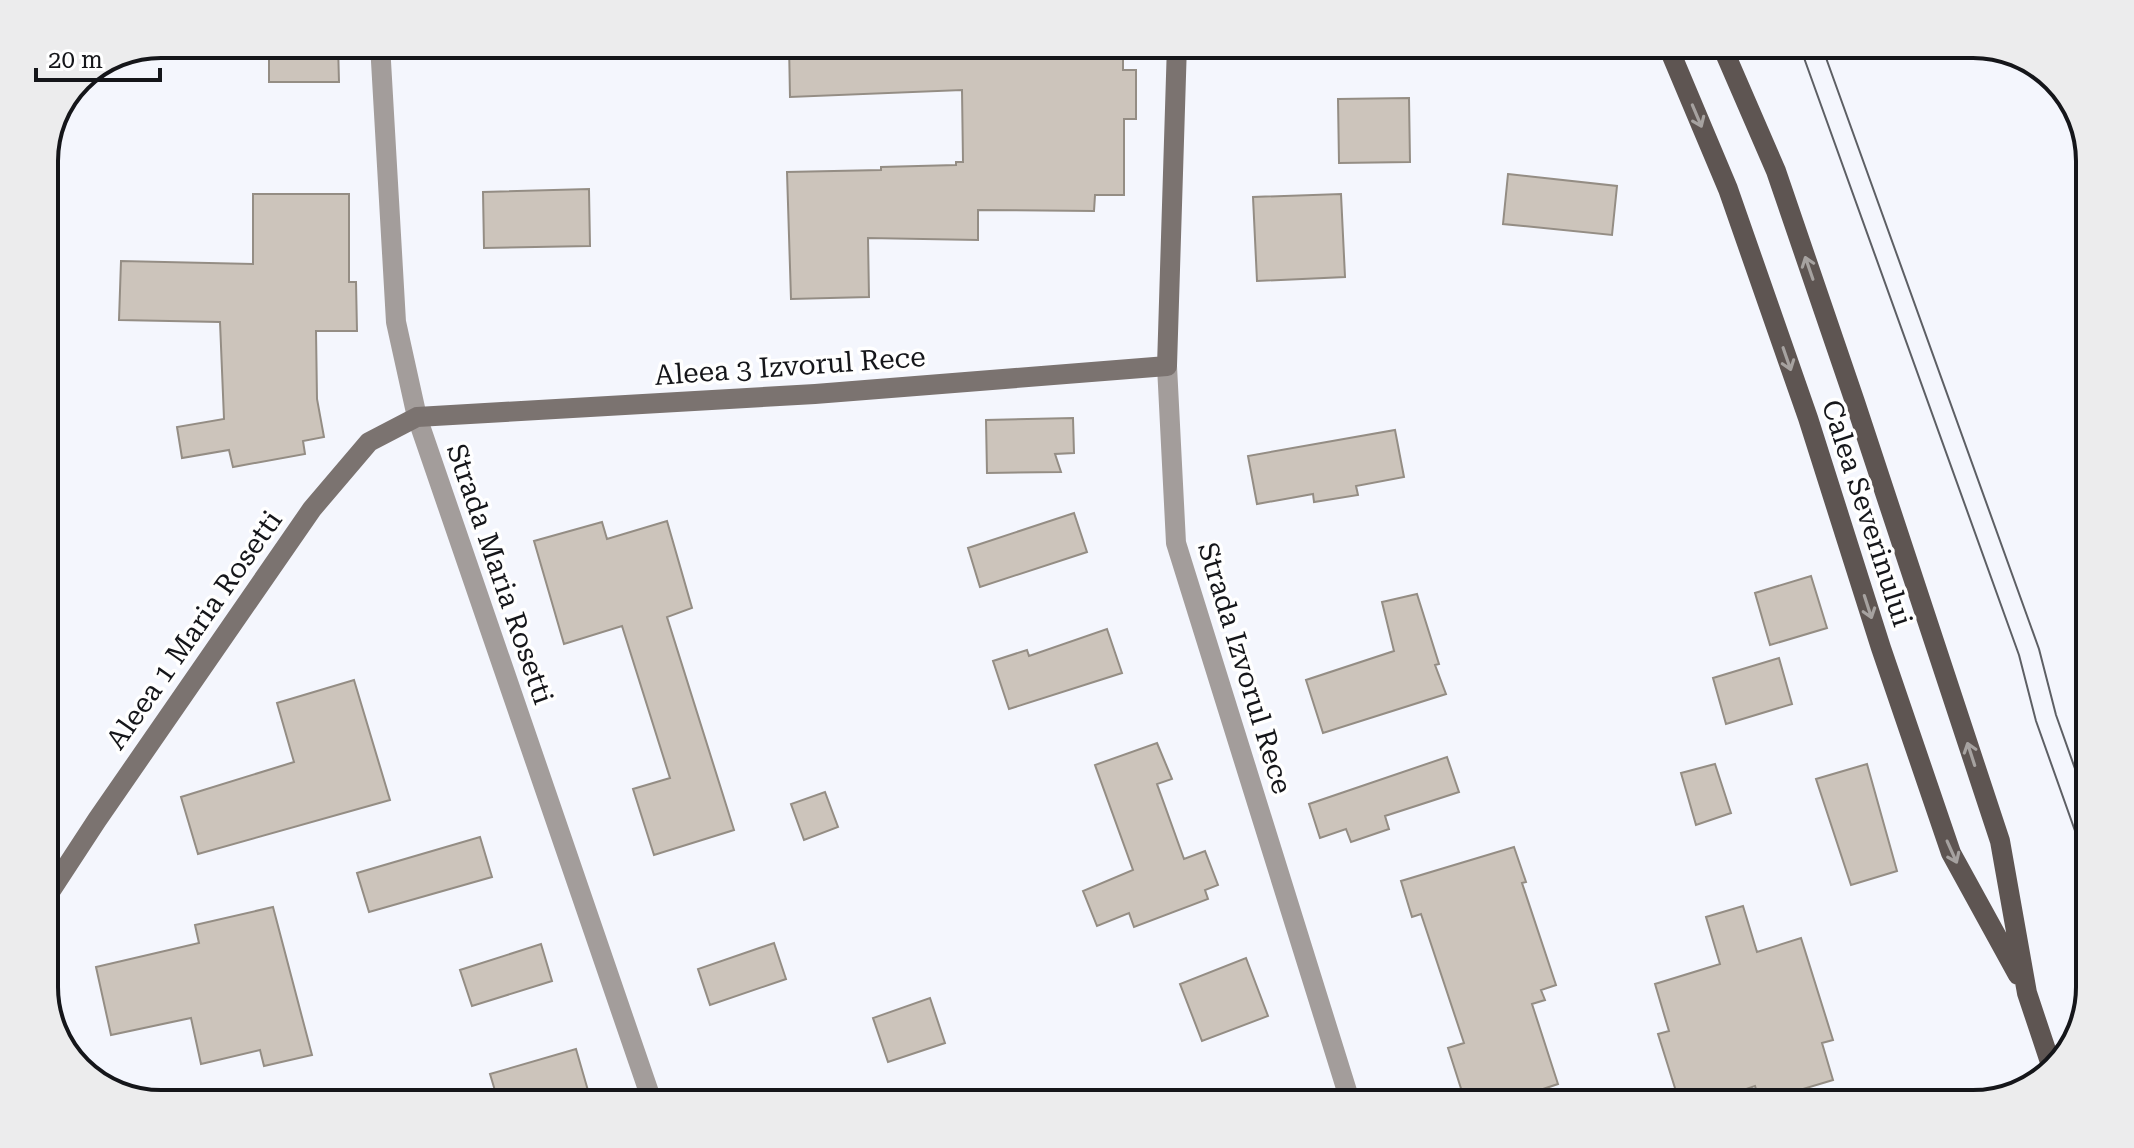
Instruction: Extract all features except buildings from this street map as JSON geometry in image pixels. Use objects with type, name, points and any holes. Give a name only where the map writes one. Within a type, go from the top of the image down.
[{"type":"main road","name":"Calea Severinului","points":[[1673,58],[1728,189],[1808,418],[1881,648],[1951,853],[2027,993]]},
{"type":"main road","name":"Calea Severinului","points":[[1727,58],[1776,171],[2000,841],[2027,993],[2048,1057]]},
{"type":"street","name":"Strada Maria Rosetti","points":[[381,58],[396,322],[417,417],[648,1090]]},
{"type":"street","name":"Strada Izvorul Rece","points":[[1177,58],[1167,366],[1176,543],[1347,1090]]},
{"type":"street","name":"Aleea 3 Izvorul Rece","points":[[417,417],[815,394],[1167,366]]},
{"type":"street","name":"Aleea 1 Maria Rosetti","points":[[58,880],[312,509],[369,442],[417,417]]},
{"type":"tram line","points":[[1804,58],[2019,655],[2036,721],[2076,834]]},
{"type":"tram line","points":[[1826,58],[2039,649],[2056,715],[2076,771]]}]
